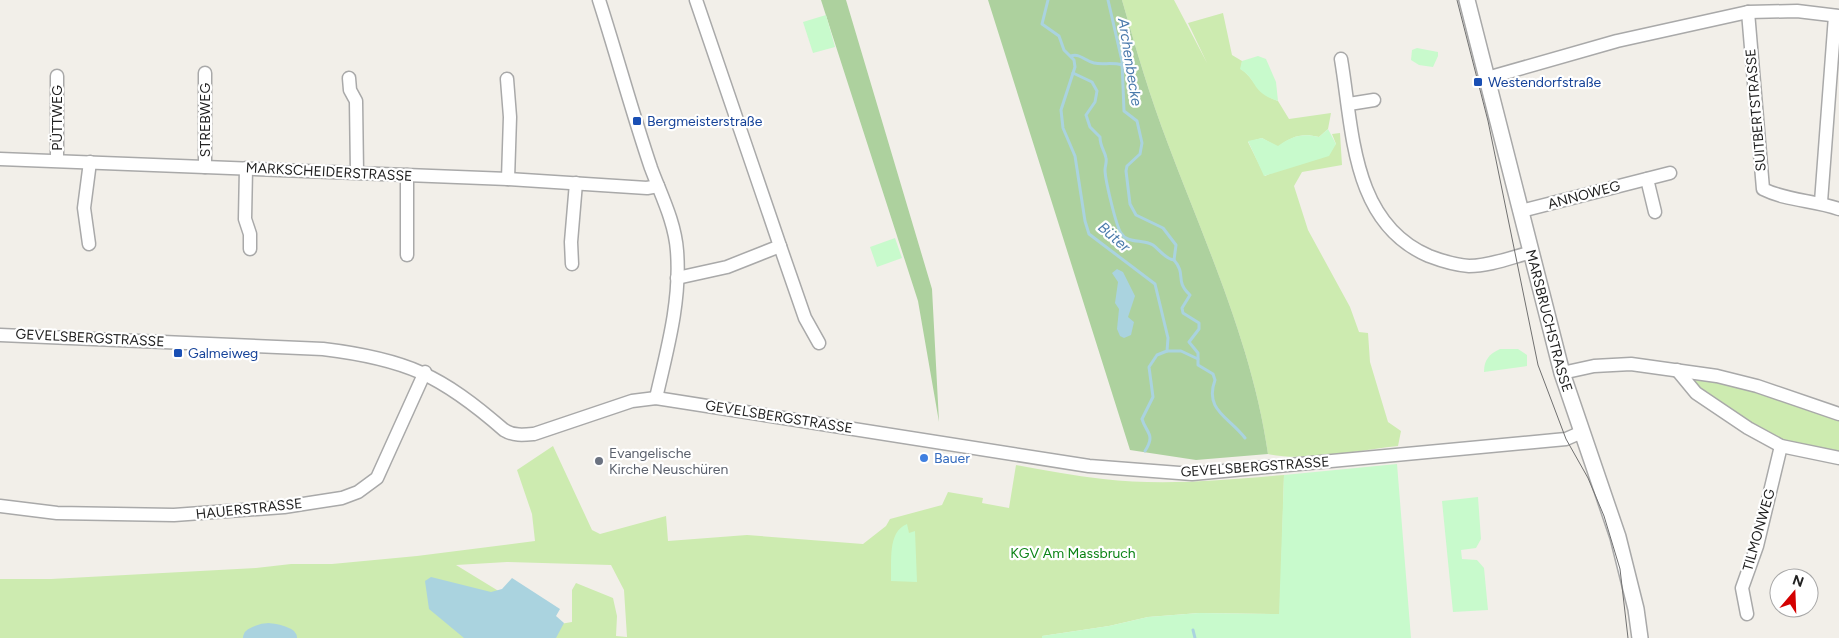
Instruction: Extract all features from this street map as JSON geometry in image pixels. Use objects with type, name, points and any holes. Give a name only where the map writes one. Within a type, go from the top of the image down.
[{"type":"street","points":[[599,0],[674,234],[678,278],[668,353],[656,398]]},
{"type":"street","points":[[696,0],[805,318],[819,343]]},
{"type":"street","name":"MARSBRUCHSTRASSE","points":[[1467,0],[1562,373],[1618,537],[1636,609],[1640,638]]},
{"type":"street","points":[[1487,78],[1618,41],[1748,12],[1766,5],[1837,16],[1820,202]]},
{"type":"street","name":"SUITBERTSTRASSE","points":[[1748,12],[1762,189],[1778,197],[1820,202],[1839,209]]},
{"type":"street","points":[[1341,59],[1355,154],[1361,178],[1377,212],[1386,225],[1400,239],[1424,254],[1462,265],[1487,264],[1532,252]]},
{"type":"street","name":"STREBWEG","points":[[205,73],[205,167]]},
{"type":"street","name":"PÜTTWEG","points":[[57,76],[58,160]]},
{"type":"street","points":[[349,78],[350,90],[356,101],[357,174]]},
{"type":"street","points":[[506,79],[510,117],[508,180]]},
{"type":"street","points":[[1348,104],[1374,100]]},
{"type":"street","name":"MARKSCHEIDERSTRASSE","points":[[0,159],[407,175],[647,188],[658,186]]},
{"type":"street","points":[[89,244],[84,208],[90,162]]},
{"type":"street","points":[[246,168],[245,219],[250,234],[250,249]]},
{"type":"street","name":"ANNOWEG","points":[[1521,212],[1670,173]]},
{"type":"street","points":[[407,175],[407,255]]},
{"type":"street","points":[[1647,179],[1655,212]]},
{"type":"street","points":[[572,264],[571,242],[576,183]]},
{"type":"street","points":[[678,278],[727,268],[780,246]]},
{"type":"street","name":"GEVELSBERGSTRASSE","points":[[0,335],[323,349],[374,356],[424,372],[464,397],[511,434],[534,434],[632,401],[656,398],[1089,466],[1192,474],[1566,439],[1582,432]]},
{"type":"street","points":[[1562,373],[1594,366],[1631,364],[1677,370],[1717,376],[1757,386],[1839,414]]},
{"type":"street","points":[[1677,370],[1696,393],[1748,428],[1781,446],[1839,458]]},
{"type":"street","name":"HAUERSTRASSE","points":[[0,506],[9,509],[57,513],[174,515],[284,507],[342,498],[358,492],[377,478],[424,372]]},
{"type":"street","name":"TILMONWEG","points":[[1747,614],[1742,588],[1757,546],[1781,446]]},
{"type":"green space","points":[[821,0],[846,0],[932,289],[939,422],[918,301]]},
{"type":"green space","points":[[988,0],[1122,0],[1155,109],[1227,297],[1240,336],[1261,414],[1268,454],[1196,460],[1130,450]]},
{"type":"green space","points":[[1122,0],[1174,0],[1207,63],[1188,23],[1223,13],[1232,55],[1242,61],[1241,69],[1265,94],[1278,101],[1289,119],[1331,113],[1328,129],[1319,137],[1297,136],[1278,147],[1262,138],[1248,142],[1265,176],[1336,144],[1332,134],[1340,133],[1342,165],[1302,172],[1294,186],[1308,230],[1350,307],[1359,332],[1368,333],[1370,362],[1388,422],[1401,431],[1398,446],[1316,456],[1299,457],[1268,454],[1261,414],[1240,336],[1227,297],[1155,109]]},
{"type":"green space","points":[[826,15],[835,47],[813,53],[803,22]]},
{"type":"green space","points":[[1417,48],[1438,52],[1433,67],[1419,65],[1411,60],[1412,50]]},
{"type":"green space","points":[[1258,56],[1266,59],[1276,82],[1278,101],[1263,94],[1246,73],[1240,69],[1242,61]]},
{"type":"green space","points":[[1328,129],[1336,144],[1329,156],[1264,176],[1248,141],[1262,138],[1278,146],[1297,136],[1319,137]]},
{"type":"green space","points":[[895,238],[902,258],[877,267],[870,247]]},
{"type":"green space","points":[[1500,349],[1518,349],[1527,355],[1527,366],[1484,372],[1488,358]]},
{"type":"green space","points":[[1694,377],[1745,388],[1839,420],[1839,455],[1786,443],[1757,429],[1707,396],[1692,379]]},
{"type":"green space","name":"KGV Am Massbruch","points":[[553,446],[592,530],[600,534],[666,516],[668,541],[747,535],[863,544],[886,526],[890,519],[942,505],[948,492],[983,498],[982,503],[1009,508],[1016,465],[1092,478],[1148,482],[1194,482],[1284,475],[1280,614],[1199,613],[1148,617],[1109,626],[1042,636],[1042,638],[0,638],[0,579],[51,579],[256,568],[291,564],[332,564],[417,556],[535,541],[532,514],[517,470]],"holes":[[[507,562],[611,565],[624,590],[627,637],[616,636],[617,616],[613,598],[576,583],[572,590],[572,622],[554,625],[456,565]]]},
{"type":"green space","points":[[1397,464],[1411,638],[1042,638],[1042,636],[1109,626],[1148,617],[1199,613],[1279,614],[1284,475]]},
{"type":"green space","points":[[1478,497],[1481,539],[1476,548],[1461,550],[1462,559],[1477,560],[1484,568],[1488,610],[1453,612],[1442,501]]},
{"type":"green space","points":[[907,524],[909,533],[915,531],[917,582],[891,581],[893,541],[896,534]]},
{"type":"water","points":[[1117,269],[1123,272],[1135,296],[1128,317],[1134,322],[1131,335],[1124,338],[1120,336],[1117,329],[1119,309],[1115,303],[1118,282],[1112,273]]},
{"type":"water","points":[[431,577],[491,592],[502,589],[512,578],[560,609],[556,616],[564,623],[556,638],[464,638],[429,609],[425,581]]},
{"type":"waterway","name":"Büter","points":[[1048,0],[1042,24],[1059,36],[1064,50],[1074,60],[1075,67],[1061,110],[1063,128],[1075,156],[1085,221],[1089,234],[1155,284],[1168,338],[1167,351],[1157,355],[1149,367],[1153,397],[1142,419],[1150,437],[1145,451]]},
{"type":"waterway","name":"Archenbecke","points":[[1108,0],[1122,61],[1124,111],[1137,121],[1142,143],[1140,154],[1127,166],[1126,171],[1130,204],[1136,215],[1163,228],[1176,245],[1174,260],[1180,270],[1181,281],[1185,290],[1190,295],[1182,308],[1183,313],[1199,323],[1199,329],[1189,342],[1198,353],[1198,365],[1213,374],[1215,380],[1212,390],[1215,406],[1245,438]]},
{"type":"waterway","points":[[1071,56],[1080,56],[1094,63],[1122,65]]},
{"type":"waterway","points":[[1073,73],[1092,82],[1097,91],[1095,102],[1086,115],[1090,127],[1100,137],[1106,160],[1105,170],[1109,192],[1121,233],[1127,239],[1153,245],[1165,256],[1174,260]]},
{"type":"waterway","points":[[1167,351],[1181,351],[1198,359]]},
{"type":"waterway","name":"Büter","points":[[1193,630],[1195,638]]},
{"type":"waterway","points":[[253,638],[270,633],[287,638]]},
{"type":"tram line","points":[[1457,0],[1488,121],[1538,365],[1566,439],[1588,478],[1604,516],[1620,569],[1628,638]]},
{"type":"place","name":"Westendorfstraße","points":[[1478,82]]},
{"type":"place","name":"Bergmeisterstraße","points":[[637,121]]},
{"type":"place","name":"Galmeiweg","points":[[178,353]]},
{"type":"place","name":"Bauer","points":[[924,458]]},
{"type":"place","name":"Evangelische Kirche Neuschüren","points":[[599,461]]}]
